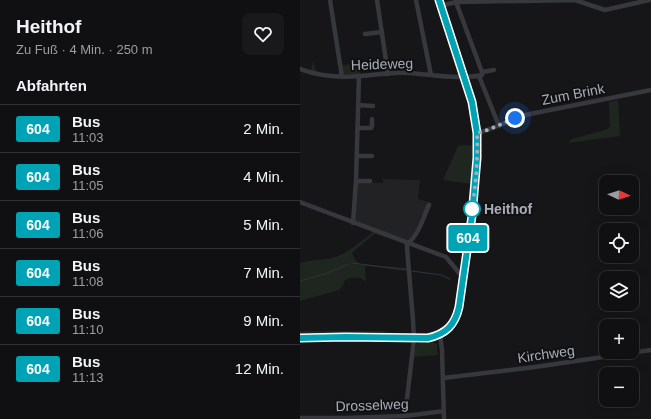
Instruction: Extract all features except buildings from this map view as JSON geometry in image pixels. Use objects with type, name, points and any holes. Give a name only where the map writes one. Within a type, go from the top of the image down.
[{"type":"main road","points":[[300,338],[428,338],[440,335],[453,324],[457,314],[472,216],[478,145],[472,102],[440,3]]},
{"type":"street","points":[[330,0],[342,76]]},
{"type":"street","points":[[377,0],[388,74]]},
{"type":"street","points":[[416,0],[431,76]]},
{"type":"street","points":[[440,3],[575,0],[605,10],[649,0]]},
{"type":"street","points":[[456,2],[499,126]]},
{"type":"street","points":[[365,34],[382,32]]},
{"type":"street","name":"Heideweg","points":[[300,69],[324,76],[359,76],[408,73],[447,77],[465,77],[494,70]]},
{"type":"street","points":[[353,223],[356,181],[359,76]]},
{"type":"street","name":"Zum Brink","points":[[477,133],[525,115],[651,90]]},
{"type":"street","points":[[358,105],[373,106]]},
{"type":"street","points":[[358,128],[371,128],[372,119]]},
{"type":"street","points":[[357,156],[372,156]]},
{"type":"street","points":[[356,181],[370,181]]},
{"type":"street","points":[[300,202],[408,244],[446,257],[463,276]]},
{"type":"street","points":[[405,416],[414,339],[414,320],[407,248],[408,244],[418,230],[429,205]]},
{"type":"street","points":[[440,335],[442,350],[444,419]]},
{"type":"street","name":"Kirchweg","points":[[443,378],[534,367],[651,350]]},
{"type":"street","name":"Drosselweg","points":[[300,418],[405,416],[444,411]]},
{"type":"shaded area","points":[[313,61],[316,72],[342,75],[358,74],[344,74],[342,65],[358,64],[360,74],[355,221],[409,242],[412,284],[407,270],[366,266],[366,282],[359,278],[350,278],[345,280],[339,290],[300,301],[300,263],[329,259],[338,256],[351,249],[372,233],[372,231],[350,219],[353,215],[357,80],[356,78],[300,71],[300,66],[311,71]],"holes":[[[374,234],[405,245],[407,268],[360,264],[355,260],[352,253]]]},
{"type":"shaded area","points":[[618,100],[620,136],[568,143],[572,139],[608,129],[610,126],[609,102]]},
{"type":"shaded area","points":[[458,146],[475,146],[472,184],[443,180]]},
{"type":"shaded area","points":[[383,179],[420,180],[418,199],[432,203],[420,230],[409,242],[355,221],[356,182],[383,183]]},
{"type":"shaded area","points":[[300,331],[385,331],[396,334],[412,335],[412,343],[300,341]]},
{"type":"shaded area","points":[[432,342],[437,344],[438,355],[413,357],[417,343]]},
{"type":"waterway","points":[[352,263],[406,270]]},
{"type":"waterway","points":[[300,281],[325,274],[349,264]]},
{"type":"waterway","points":[[412,271],[441,275],[450,279]]},
{"type":"bus line","name":"604","points":[[300,338],[428,338],[440,335],[453,324],[456,318],[459,307],[472,216],[478,145],[472,102],[439,0]]},
{"type":"place","name":"Heithof","points":[[472,209]]},
{"type":"route","points":[[472,209],[478,145],[477,133],[499,126],[515,118]]}]
